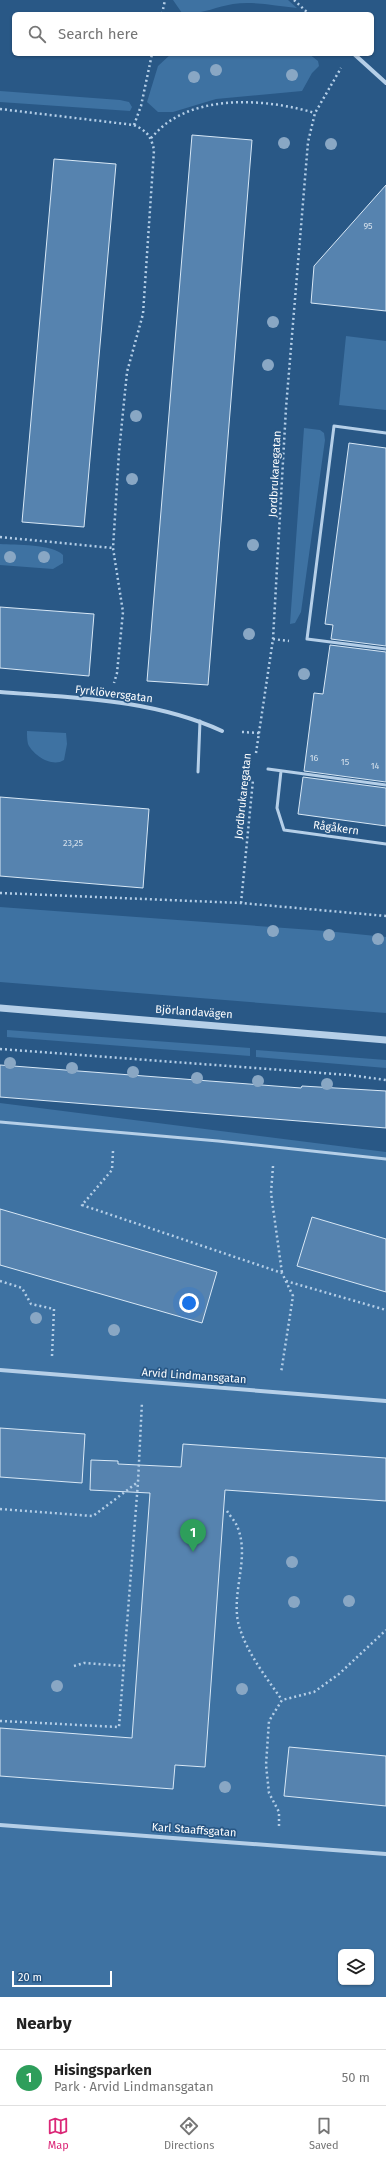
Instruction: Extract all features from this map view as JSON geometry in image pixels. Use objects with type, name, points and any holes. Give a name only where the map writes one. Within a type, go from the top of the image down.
[{"type":"street","points":[[356,56],[386,83]]},
{"type":"street","name":"Fyrklöversgatan","points":[[0,692],[108,700],[154,707],[200,721],[222,731]]},
{"type":"street","name":"Björlandavägen","points":[[0,1008],[386,1040]]},
{"type":"street","name":"Arvid Lindmansgatan","points":[[0,1370],[386,1401]]},
{"type":"street","name":"Karl Staaffsgatan","points":[[0,1825],[386,1854]]},
{"type":"lane","points":[[386,433],[334,426],[307,639],[386,649]]},
{"type":"lane","points":[[198,772],[200,721]]},
{"type":"lane","points":[[268,769],[386,785]]},
{"type":"lane","name":"Rågåkern","points":[[281,771],[277,808],[284,830],[386,844]]},
{"type":"lane","points":[[0,1122],[386,1159]]},
{"type":"path","points":[[162,12],[165,0]]},
{"type":"path","points":[[294,0],[308,12]]},
{"type":"path","points":[[134,125],[141,106],[152,56]]},
{"type":"path","name":"Jordbrukaregatan","points":[[255,761],[273,639],[293,322],[308,142],[315,113],[342,67]]},
{"type":"path","points":[[151,138],[166,124],[184,113],[231,102],[292,106],[315,113]]},
{"type":"path","points":[[0,108],[134,125],[146,131],[151,138],[154,150],[143,314],[127,372],[118,452],[113,548],[122,612],[117,672]]},
{"type":"path","points":[[0,537],[113,548]]},
{"type":"path","name":"Jordbrukaregatan","points":[[241,903],[253,776]]},
{"type":"path","points":[[0,893],[241,903],[386,916]]},
{"type":"path","points":[[0,1049],[342,1075],[386,1080]]},
{"type":"path","points":[[114,1132],[112,1170],[82,1205],[282,1273]]},
{"type":"path","points":[[275,1148],[271,1193],[282,1273],[293,1296],[285,1337],[279,1392]]},
{"type":"path","points":[[0,1281],[22,1288],[31,1304],[54,1309],[51,1374]]},
{"type":"path","points":[[285,1281],[386,1310]]},
{"type":"path","points":[[0,1721],[119,1727],[138,1482],[142,1402]]},
{"type":"path","points":[[0,1509],[94,1516],[138,1482]]},
{"type":"path","points":[[227,1511],[237,1526],[242,1556],[237,1607],[239,1626],[258,1664],[282,1700]]},
{"type":"path","points":[[279,1826],[279,1812],[269,1793],[266,1765],[269,1721],[282,1700],[314,1692],[339,1674],[386,1630]]},
{"type":"path","points":[[74,1666],[84,1663],[124,1666]]},
{"type":"shaded area","points":[[173,0],[288,0],[297,8],[257,3],[241,3],[226,5],[202,12],[181,12]]},
{"type":"shaded area","points":[[169,56],[312,56],[318,61],[319,66],[312,73],[302,91],[216,99],[173,112],[158,112],[147,102],[158,66]]},
{"type":"shaded area","points":[[0,91],[120,100],[129,102],[132,107],[130,111],[0,102]]},
{"type":"shaded area","points":[[346,336],[386,341],[386,410],[339,405]]},
{"type":"shaded area","points":[[304,428],[320,430],[324,433],[325,440],[301,612],[295,623],[290,624]]},
{"type":"shaded area","points":[[0,544],[43,547],[58,551],[63,555],[63,563],[53,569],[0,565]]},
{"type":"shaded area","points":[[27,731],[66,733],[67,744],[64,760],[54,762],[38,756],[28,744]]},
{"type":"shaded area","points":[[0,907],[326,931],[386,937],[386,1013],[0,982]]},
{"type":"shaded area","points":[[7,1030],[250,1048],[250,1056],[7,1037]]},
{"type":"shaded area","points":[[256,1050],[386,1060],[386,1068],[256,1057]]},
{"type":"shaded area","points":[[0,1103],[386,1152],[386,1997],[0,1997]]},
{"type":"building","points":[[192,135],[252,140],[208,685],[147,681]]},
{"type":"building","points":[[54,159],[116,164],[84,527],[22,522]]},
{"type":"building","points":[[386,185],[386,311],[311,303],[314,266]]},
{"type":"building","points":[[349,443],[386,448],[386,646],[331,639],[333,625],[325,624]]},
{"type":"building","points":[[0,607],[94,614],[89,676],[0,668]]},
{"type":"building","points":[[330,645],[386,652],[386,782],[304,771],[314,693],[323,694]]},
{"type":"building","points":[[303,777],[386,788],[386,826],[298,814]]},
{"type":"building","points":[[0,797],[149,809],[143,888],[0,876]]},
{"type":"building","points":[[0,1065],[301,1088],[302,1086],[386,1091],[386,1128],[0,1097]]},
{"type":"building","points":[[0,1209],[217,1272],[202,1323],[0,1265]]},
{"type":"building","points":[[312,1217],[386,1239],[386,1292],[297,1266]]},
{"type":"building","points":[[0,1428],[85,1434],[82,1483],[0,1477]]},
{"type":"building","points":[[183,1444],[386,1458],[386,1501],[225,1490],[205,1767],[175,1765],[173,1789],[0,1776],[0,1728],[132,1738],[150,1493],[90,1490],[91,1460],[118,1461],[118,1464],[181,1467]]},
{"type":"building","points":[[289,1747],[386,1756],[386,1806],[284,1796]]},
{"type":"place","name":"Hisingsparken","points":[[193,1552]]}]
